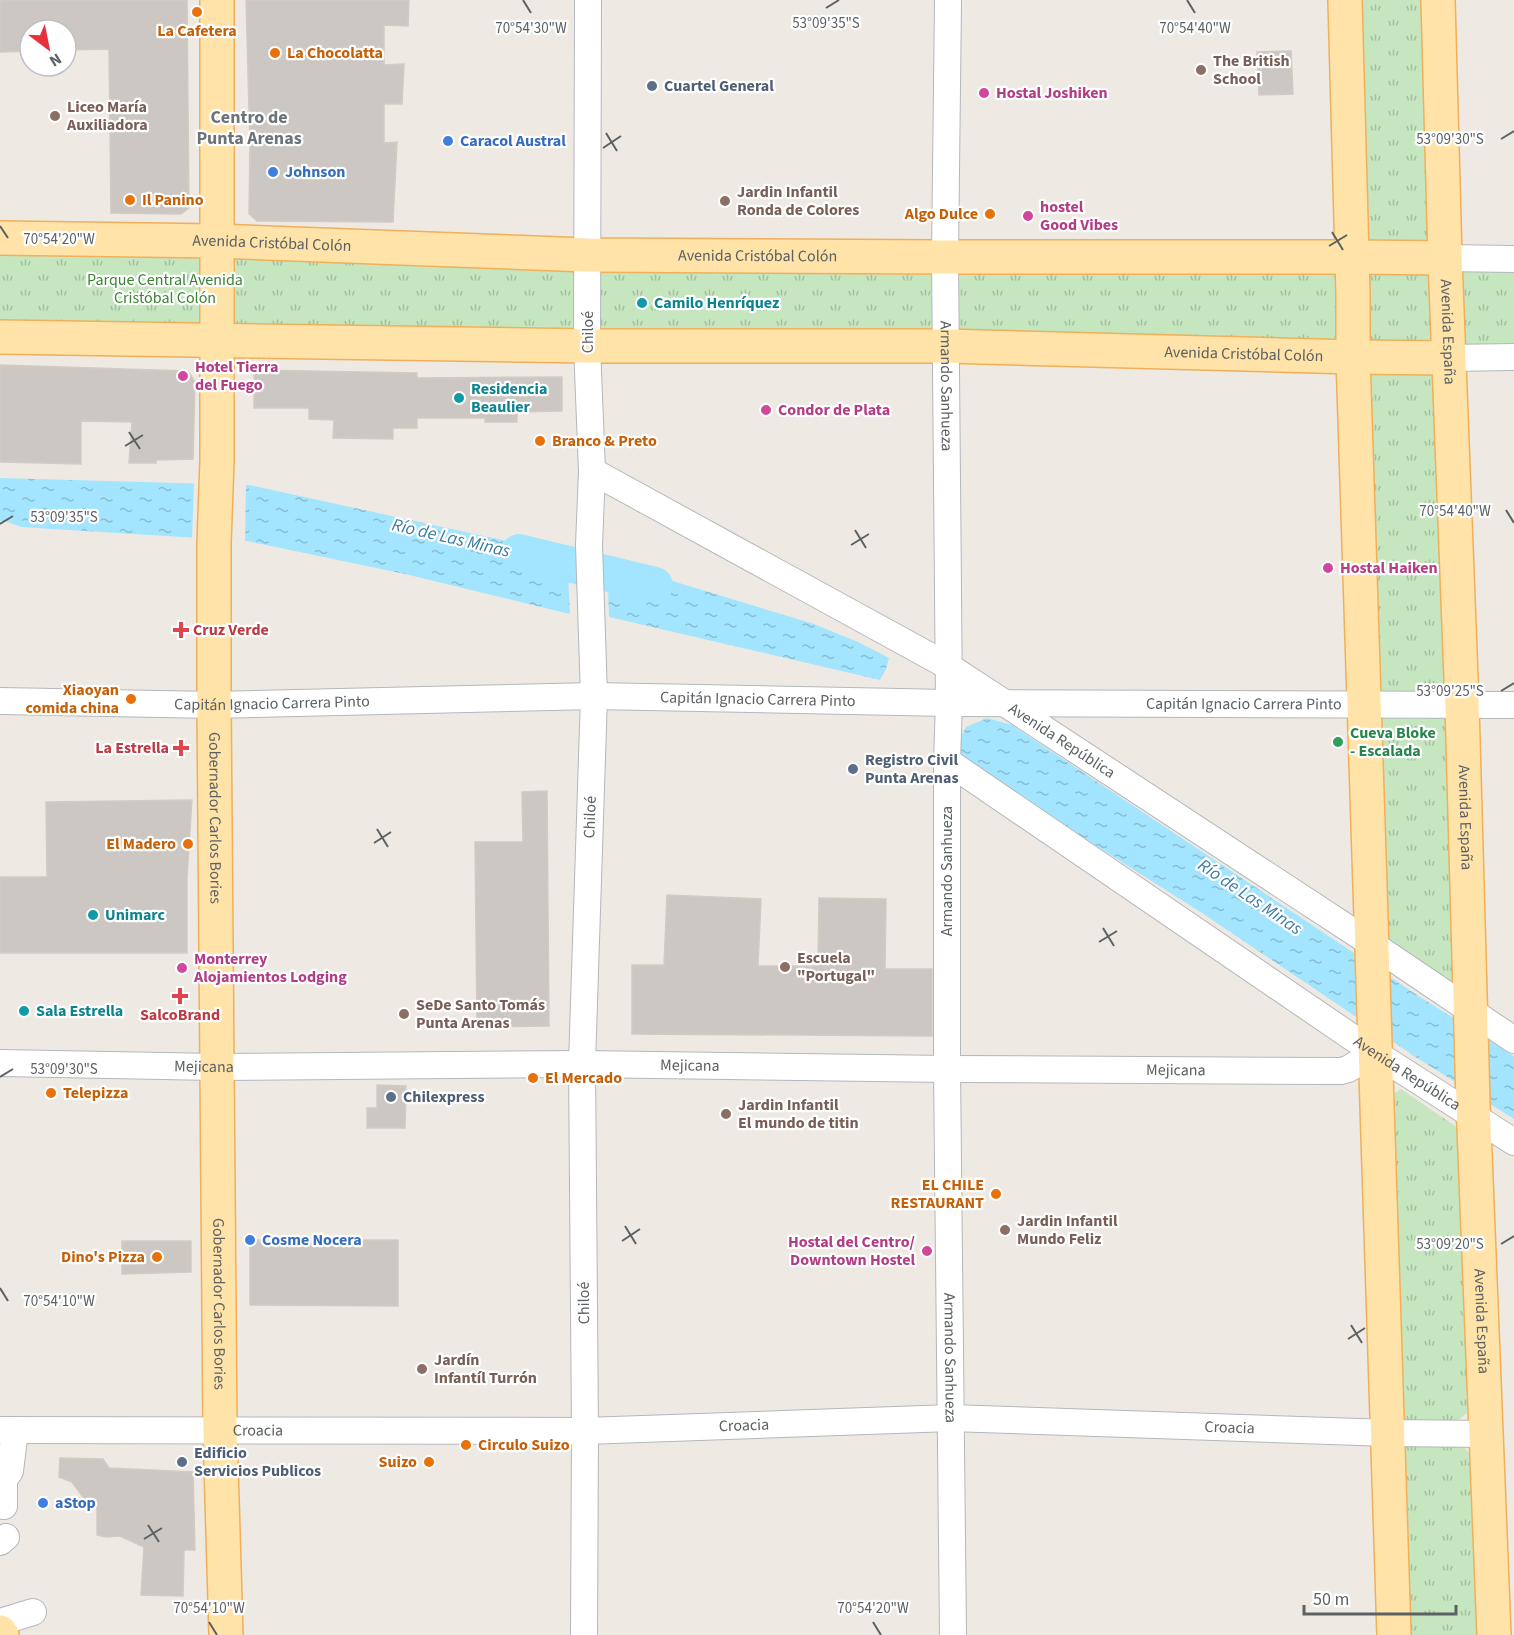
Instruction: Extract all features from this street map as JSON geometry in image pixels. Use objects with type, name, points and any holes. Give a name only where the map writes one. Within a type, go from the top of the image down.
[{"type":"main road","name":"Gobernador Carlos Bories","points":[[217,0],[217,461],[214,543],[214,705],[220,1431],[226,1635]]},
{"type":"main road","points":[[1345,0],[1353,357],[1394,1635]]},
{"type":"main road","name":"Avenida España","points":[[1438,0],[1448,358],[1494,1635]]},
{"type":"main road","name":"Avenida Cristóbal Colón","points":[[0,238],[217,241],[587,255],[1445,258]]},
{"type":"main road","name":"Avenida Cristóbal Colón","points":[[0,337],[587,346],[945,346],[1448,358]]},
{"type":"street","name":"Chiloé","points":[[584,1635],[582,1064],[594,696],[589,544],[592,471],[587,346],[588,0]]},
{"type":"street","name":"Armando Sanhueza","points":[[948,0],[945,257],[949,703],[947,1069],[953,1635]]},
{"type":"street","name":"Avenida Cristóbal Colón","points":[[1445,258],[1514,259]]},
{"type":"street","name":"Avenida Cristóbal Colón","points":[[1448,358],[1514,357]]},
{"type":"street","name":"Avenida República","points":[[592,471],[948,666],[1009,704],[1472,1018],[1514,1040]]},
{"type":"street","name":"Capitán Ignacio Carrera Pinto","points":[[0,701],[214,705],[594,696],[884,703],[1514,705]]},
{"type":"street","name":"Avenida República","points":[[947,761],[1474,1109],[1514,1142]]},
{"type":"street","name":"Mejicana","points":[[0,1063],[217,1067],[582,1064],[1341,1071],[1348,1069],[1375,1045]]},
{"type":"street","name":"Croacia","points":[[8,1430],[585,1431],[951,1418],[1389,1433],[1487,1434]]},
{"type":"street","points":[[4,1506],[2,1480],[10,1471],[8,1430]]},
{"type":"street","points":[[0,1622],[33,1612]]},
{"type":"green space","points":[[1356,0],[1428,0],[1460,991],[1383,938]]},
{"type":"green space","name":"Parque Central Avenida Cristóbal Colón","points":[[0,244],[1342,261],[1343,340],[251,334],[0,330]]},
{"type":"green space","points":[[1462,269],[1514,270],[1514,344],[1464,344]]},
{"type":"green space","points":[[1401,1089],[1461,1130],[1467,1413],[1457,1421],[1405,1420],[1393,1408],[1387,1099]]},
{"type":"green space","points":[[1409,1443],[1461,1444],[1471,1456],[1478,1635],[1400,1635],[1394,1454]]},
{"type":"water","points":[[0,478],[249,485],[567,554],[570,614],[405,574],[247,541],[21,527],[0,521]]},
{"type":"water","points":[[607,561],[814,624],[889,658],[886,669],[880,680],[609,617]]},
{"type":"water","points":[[987,718],[1012,725],[1420,997],[1514,1056],[1514,1119],[1417,1058],[1205,915],[952,754],[966,727]]},
{"type":"pier","points":[[194,481],[246,483],[245,542],[192,540]]},
{"type":"building","points":[[0,0],[187,0],[189,208],[181,214],[111,213],[109,49],[78,50],[78,18],[18,18],[18,51],[0,52]]},
{"type":"building","points":[[246,0],[409,0],[408,26],[384,25],[384,65],[404,64],[402,104],[384,104],[384,143],[397,142],[393,222],[257,221],[249,214],[250,145]]},
{"type":"building","points":[[1291,51],[1293,94],[1259,95],[1257,52]]},
{"type":"building","points":[[0,365],[188,371],[195,382],[193,459],[129,463],[132,422],[81,421],[81,464],[0,462]]},
{"type":"building","points":[[254,370],[417,373],[417,378],[562,377],[562,411],[517,412],[517,422],[485,422],[485,418],[417,418],[417,428],[393,428],[393,439],[333,438],[334,420],[309,419],[309,408],[254,408]]},
{"type":"building","points":[[547,791],[549,1026],[477,1027],[475,842],[523,842],[522,792]]},
{"type":"building","points":[[192,800],[187,877],[187,953],[0,953],[0,877],[47,877],[46,802]]},
{"type":"building","name":"Escuela \"Portugal\"","points":[[667,895],[761,899],[758,966],[818,966],[819,898],[886,899],[885,969],[932,969],[932,1036],[632,1034],[632,965],[664,965]]},
{"type":"building","name":"Chilexpress","points":[[377,1085],[406,1086],[405,1128],[367,1128],[367,1108],[377,1108]]},
{"type":"building","points":[[250,1240],[398,1240],[398,1306],[250,1305]]},
{"type":"building","name":"Dino's Pizza","points":[[122,1241],[191,1241],[191,1272],[122,1274]]},
{"type":"building","points":[[60,1458],[103,1459],[109,1468],[193,1472],[195,1550],[184,1550],[183,1596],[141,1595],[144,1547],[120,1536],[97,1535],[97,1510],[85,1500],[72,1482],[59,1477]]},
{"type":"waterway","name":"Río de Las Minas","points":[[519,552],[655,585]]},
{"type":"place","name":"La Cafetera","points":[[197,12]]},
{"type":"place","name":"La Chocolatta","points":[[275,53]]},
{"type":"place","name":"The British School","points":[[1201,70]]},
{"type":"place","name":"Cuartel General","points":[[652,86]]},
{"type":"place","name":"Hostal Joshiken","points":[[984,93]]},
{"type":"place","name":"Liceo María Auxiliadora","points":[[55,116]]},
{"type":"place","name":"Caracol Austral","points":[[448,141]]},
{"type":"place","name":"Johnson","points":[[273,172]]},
{"type":"place","name":"Il Panino","points":[[130,200]]},
{"type":"place","name":"Jardin Infantil Ronda de Colores","points":[[725,201]]},
{"type":"place","name":"Algo Dulce","points":[[990,214]]},
{"type":"place","name":"hostel Good Vibes","points":[[1028,216]]},
{"type":"place","name":"Camilo Henríquez","points":[[642,303]]},
{"type":"place","name":"Hotel Tierra del Fuego","points":[[183,376]]},
{"type":"place","name":"Residencia Beaulier","points":[[459,398]]},
{"type":"place","name":"Condor de Plata","points":[[766,410]]},
{"type":"place","name":"Branco & Preto","points":[[540,441]]},
{"type":"place","name":"Hostal Haiken","points":[[1328,568]]},
{"type":"place","name":"Cruz Verde","points":[[181,630]]},
{"type":"place","name":"Xiaoyan comida china","points":[[131,699]]},
{"type":"place","name":"Cueva Bloke - Escalada","points":[[1338,742]]},
{"type":"place","name":"La Estrella","points":[[181,748]]},
{"type":"place","name":"Registro Civil Punta Arenas","points":[[853,769]]},
{"type":"place","name":"El Madero","points":[[188,844]]},
{"type":"place","name":"Unimarc","points":[[93,915]]},
{"type":"place","name":"Escuela \"Portugal\"","points":[[785,967]]},
{"type":"place","name":"Monterrey Alojamientos Lodging","points":[[182,968]]},
{"type":"place","name":"SalcoBrand","points":[[180,996]]},
{"type":"place","name":"Sala Estrella","points":[[24,1011]]},
{"type":"place","name":"SeDe Santo Tomás Punta Arenas","points":[[404,1014]]},
{"type":"place","name":"El Mercado","points":[[533,1078]]},
{"type":"place","name":"Telepizza","points":[[51,1093]]},
{"type":"place","name":"Chilexpress","points":[[391,1097]]},
{"type":"place","name":"Jardin Infantil El mundo de titin","points":[[726,1114]]},
{"type":"place","name":"EL CHILE RESTAURANT","points":[[996,1194]]},
{"type":"place","name":"Jardin Infantil Mundo Feliz","points":[[1005,1230]]},
{"type":"place","name":"Cosme Nocera","points":[[250,1240]]},
{"type":"place","name":"Hostal del Centro/ Downtown Hostel","points":[[927,1251]]},
{"type":"place","name":"Dino's Pizza","points":[[157,1257]]},
{"type":"place","name":"Jardín Infantíl Turrón","points":[[422,1369]]},
{"type":"place","name":"Circulo Suizo","points":[[466,1445]]},
{"type":"place","name":"Edificio Servicios Publicos","points":[[182,1462]]},
{"type":"place","name":"Suizo","points":[[429,1462]]},
{"type":"place","name":"aStop","points":[[43,1503]]},
{"type":"district","name":"Centro de Punta Arenas","points":[[249,127]]}]
